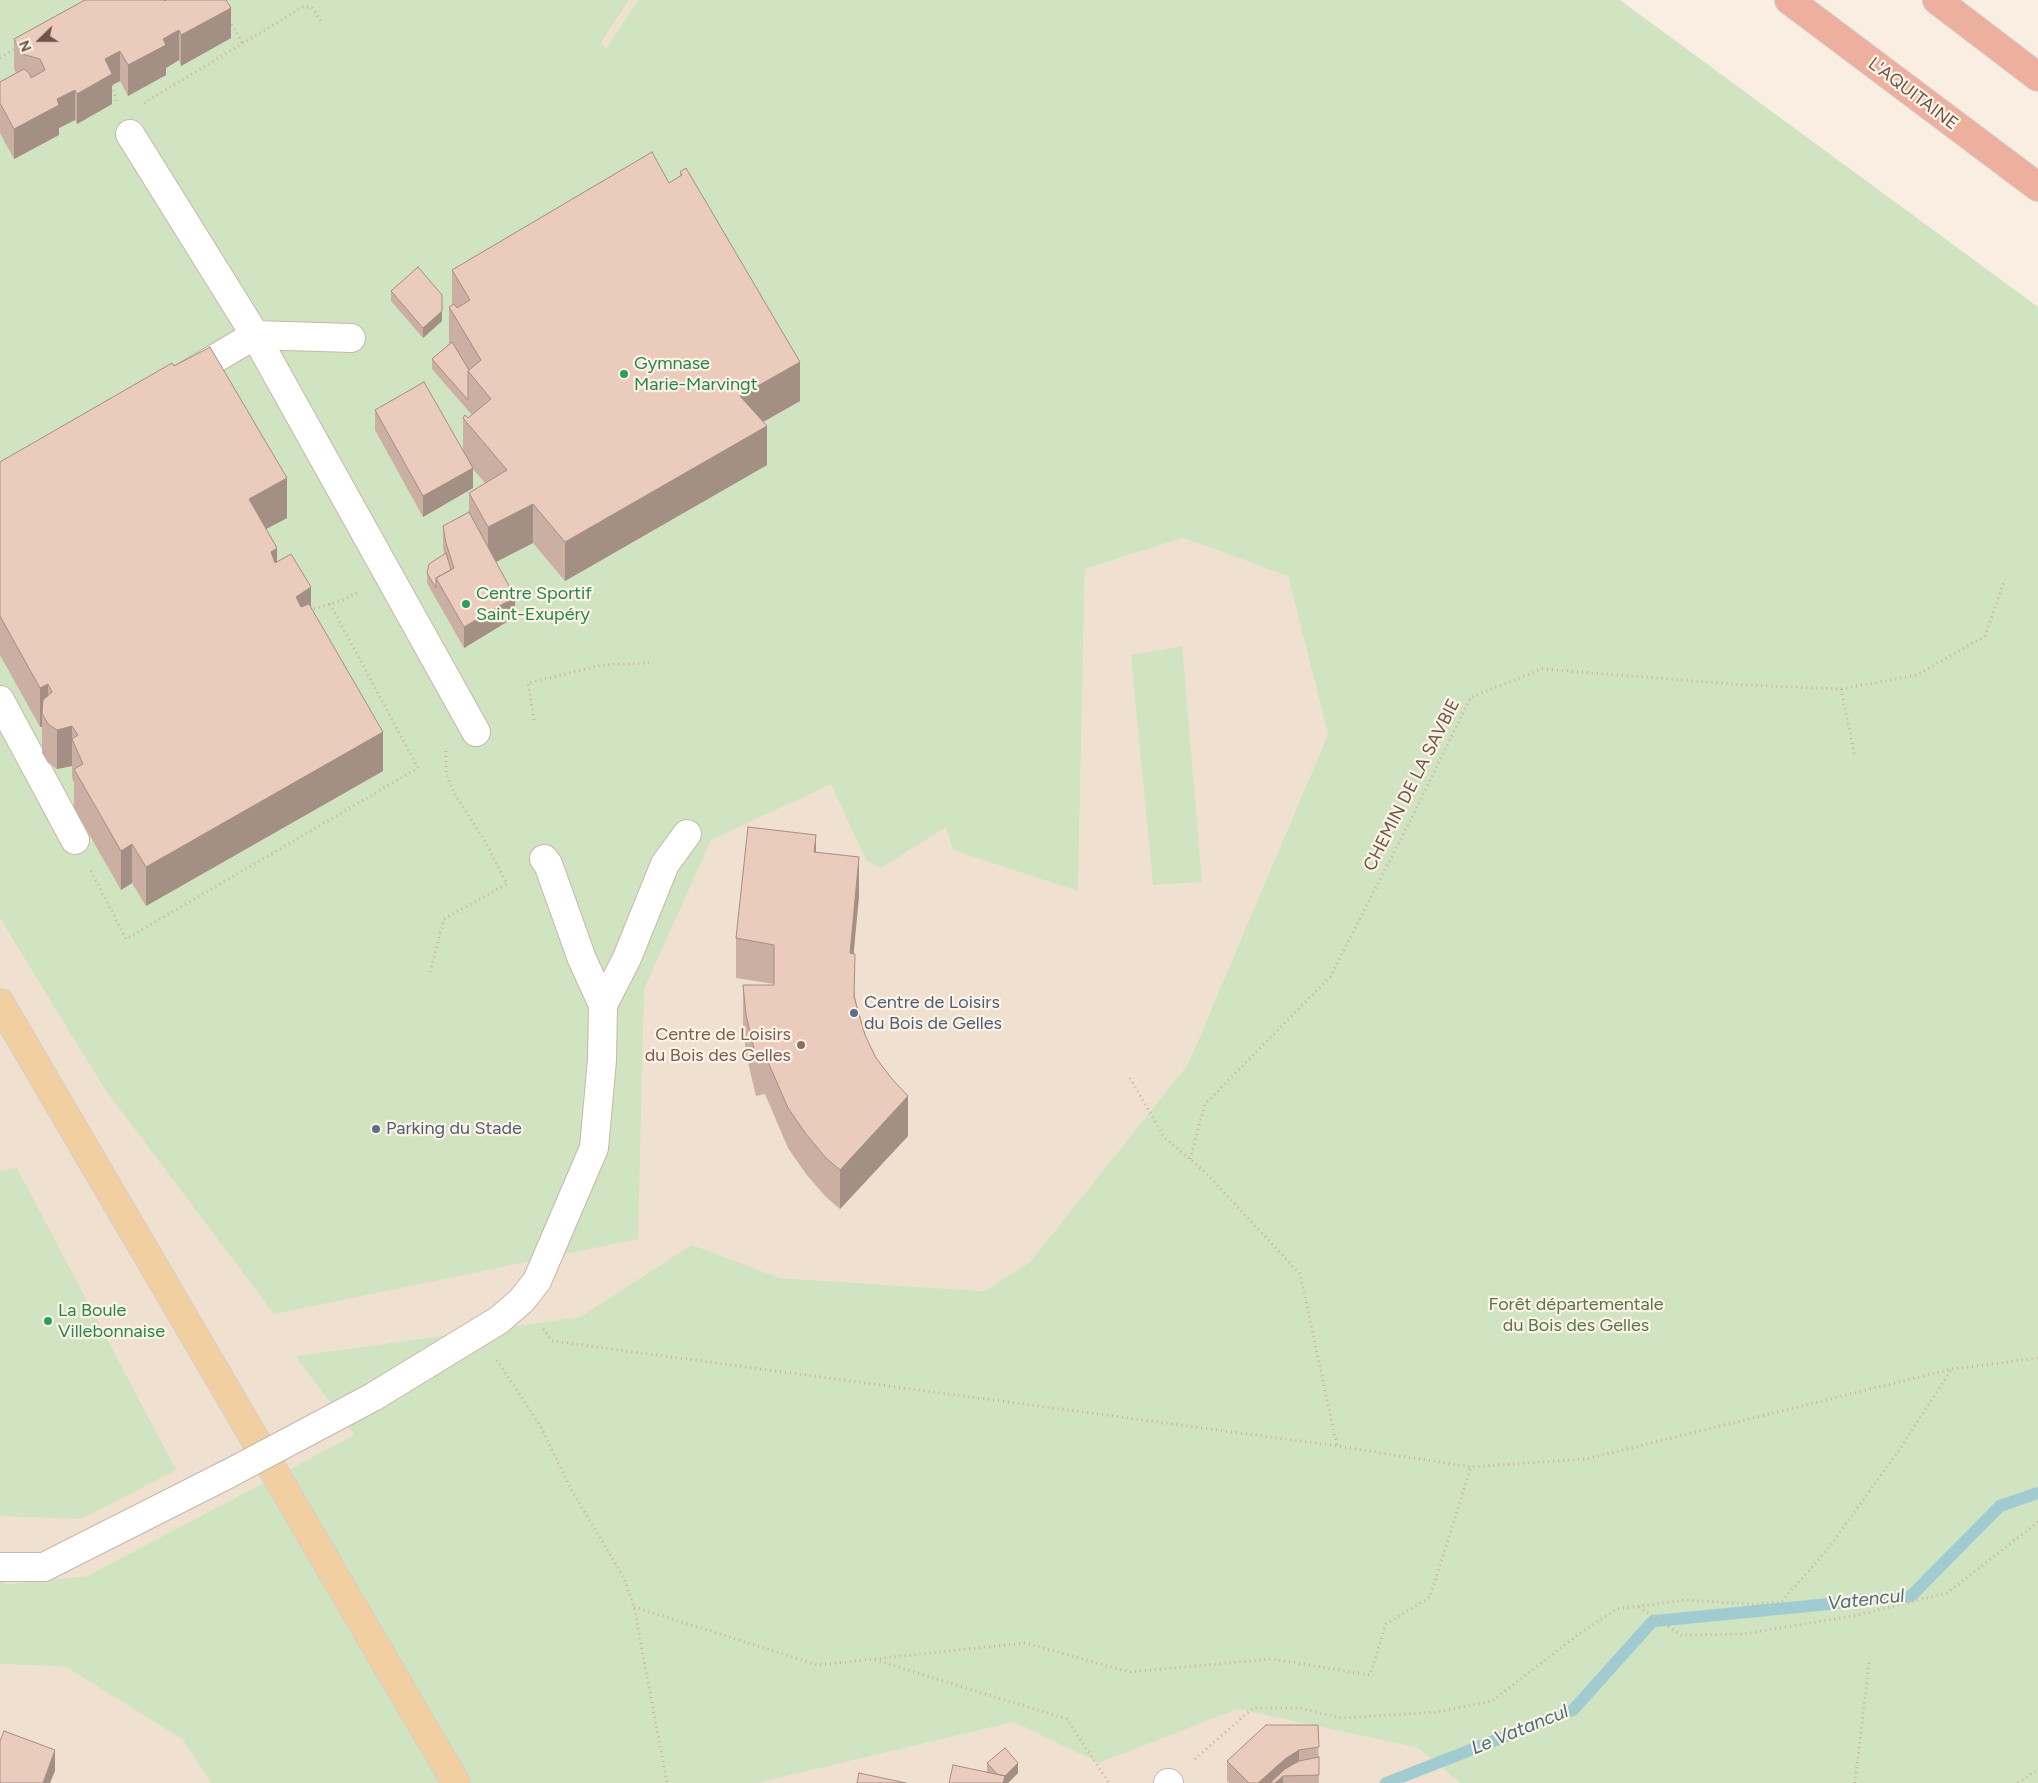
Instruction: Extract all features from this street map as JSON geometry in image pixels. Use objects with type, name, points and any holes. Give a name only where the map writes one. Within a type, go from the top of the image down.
[{"type":"highway","name":"L'AQUITAINE","points":[[1788,0],[2038,187]]},
{"type":"highway","points":[[1937,0],[2038,76]]},
{"type":"main road","points":[[0,1003],[456,1783]]},
{"type":"street","points":[[130,134],[255,335],[476,732]]},
{"type":"street","points":[[162,391],[255,335],[352,338]]},
{"type":"street","points":[[0,700],[75,840]]},
{"type":"street","points":[[0,1566],[44,1567],[228,1474],[373,1398],[480,1333],[521,1301],[537,1281],[594,1148],[602,1060],[603,1005],[626,958],[665,864],[687,834]]},
{"type":"street","points":[[544,859],[548,864],[582,959],[603,1005]]},
{"type":"path","points":[[136,108],[302,7],[312,7],[323,24]]},
{"type":"path","points":[[226,14],[243,44]]},
{"type":"path","points":[[0,58],[25,43]]},
{"type":"path","name":"CHEMIN DE LA SAVBIE","points":[[1190,1159],[1205,1104],[1330,977],[1411,819],[1471,696],[1542,669],[1747,685],[1841,689],[1917,674],[1984,636],[2004,582]]},
{"type":"path","points":[[302,612],[341,601]]},
{"type":"path","points":[[75,840],[126,939],[418,768],[330,604]]},
{"type":"path","points":[[534,720],[528,683],[602,665],[649,663]]},
{"type":"path","points":[[1841,689],[1855,757]]},
{"type":"path","points":[[430,972],[444,919],[507,884],[490,849],[463,808],[446,774],[444,743]]},
{"type":"path","points":[[1130,1078],[1164,1137],[1205,1172],[1300,1274],[1337,1446]]},
{"type":"path","points":[[521,1301],[552,1341],[635,1350],[1337,1446],[1470,1467],[1586,1459],[1952,1369],[2038,1358]]},
{"type":"path","points":[[480,1333],[541,1427],[571,1489],[624,1578],[634,1607],[666,1783]]},
{"type":"path","points":[[1190,1764],[1253,1708],[1300,1708],[1341,1718],[1438,1712],[1492,1700],[1580,1634],[1617,1609],[1686,1600],[1753,1604],[1781,1602],[1828,1549],[1901,1448],[1952,1369]]},
{"type":"path","points":[[634,1607],[818,1665],[1025,1642],[1129,1672],[1272,1660],[1370,1675],[1386,1624],[1430,1596],[1470,1467]]},
{"type":"path","points":[[1639,1606],[1681,1635],[1743,1634],[1853,1616],[1947,1593],[2038,1522]]},
{"type":"path","points":[[872,1659],[1067,1719],[1109,1783]]},
{"type":"path","points":[[1855,1783],[1868,1662]]},
{"type":"path","points":[[2018,1783],[2038,1769]]},
{"type":"shaded area","name":"Centre Sportif Saint-Exupéry","points":[[0,0],[638,0],[597,64],[1078,891],[1085,569],[1183,538],[1288,576],[1328,734],[1188,1064],[1030,1262],[984,1291],[780,1278],[692,1246],[580,1317],[295,1356],[354,1435],[87,1576],[7,1584],[0,1580]]},
{"type":"shaded area","points":[[0,1664],[66,1667],[182,1739],[211,1783],[0,1783]]},
{"type":"shaded area","points":[[1237,1709],[1418,1748],[1460,1783],[758,1783],[1014,1722],[1099,1762]]},
{"type":"green space","name":"Forêt départementale du Bois des Gelles","points":[[0,0],[629,0],[601,42],[606,49],[638,0],[1620,0],[2038,307],[2038,1783],[1460,1783],[1418,1748],[1237,1709],[1099,1763],[1014,1722],[758,1783],[211,1783],[182,1739],[66,1667],[0,1664],[0,1580],[7,1584],[87,1576],[354,1435],[295,1356],[580,1317],[692,1245],[780,1278],[984,1291],[1030,1262],[1188,1064],[1328,734],[1288,576],[1183,538],[1085,569],[1078,891],[953,850],[946,827],[881,868],[866,860],[831,784],[711,840],[644,989],[638,1239],[274,1314],[104,1088],[0,918]]},
{"type":"green space","points":[[1182,646],[1202,882],[1153,885],[1131,655]]},
{"type":"green space","name":"La Boule Villebonnaise","points":[[17,1168],[176,1470],[81,1519],[0,1516],[0,1171]]},
{"type":"building","points":[[85,0],[226,0],[231,8],[181,35],[179,30],[163,39],[166,45],[128,65],[120,51],[105,59],[112,74],[77,94],[75,90],[57,99],[59,105],[14,129],[0,103],[0,82],[24,69],[31,78],[45,70],[40,59],[22,54],[14,39]]},
{"type":"building","name":"Gymnase Marie-Marvingt","points":[[652,152],[669,183],[682,175],[680,172],[686,168],[800,362],[740,396],[767,426],[565,542],[533,504],[488,527],[469,493],[507,470],[463,418],[465,415],[468,418],[491,399],[468,371],[481,360],[449,307],[454,304],[457,308],[470,300],[452,270]]},
{"type":"building","points":[[418,267],[442,295],[442,311],[423,328],[391,291]]},
{"type":"building","points":[[452,342],[469,370],[468,400],[432,359]]},
{"type":"building","points":[[210,347],[287,478],[249,499],[277,548],[271,552],[275,563],[291,554],[311,587],[296,597],[301,607],[309,604],[383,732],[146,867],[132,844],[121,851],[74,769],[83,764],[72,739],[78,735],[72,726],[57,730],[48,724],[42,713],[43,700],[52,692],[48,684],[40,688],[0,616],[0,462],[172,363],[174,366]]},
{"type":"building","points":[[424,382],[473,468],[423,496],[375,410]]},
{"type":"building","points":[[469,512],[515,597],[464,627],[436,578],[454,568],[443,526]]},
{"type":"building","points":[[446,553],[451,570],[436,578],[436,588],[427,573],[429,564]]},
{"type":"building","name":"Centre de Loisirs du Bois des Gelles","points":[[748,827],[816,835],[814,852],[859,857],[850,953],[855,954],[854,997],[865,1035],[876,1058],[908,1096],[840,1170],[826,1158],[788,1108],[765,1055],[756,1057],[746,1015],[743,985],[774,985],[774,945],[736,938]]},
{"type":"building","points":[[1266,1725],[1318,1725],[1319,1747],[1299,1750],[1285,1759],[1258,1783],[1249,1783],[1227,1761]]},
{"type":"building","points":[[4,1731],[55,1750],[43,1783],[0,1783],[0,1741]]},
{"type":"building","points":[[1005,1748],[1018,1763],[1005,1776],[997,1774],[987,1763]]},
{"type":"building","points":[[1319,1757],[1319,1775],[1283,1776],[1275,1783],[1270,1783],[1285,1769],[1299,1761]]},
{"type":"building","points":[[953,1765],[1005,1776],[1003,1783],[949,1783]]},
{"type":"building","points":[[859,1773],[906,1783],[857,1783]]},
{"type":"waterway","name":"Vatencul","points":[[1655,1621],[1911,1596],[2000,1506],[2038,1493]]},
{"type":"waterway","name":"Le Vatancul","points":[[1386,1783],[1573,1710],[1652,1622]]},
{"type":"place","name":"Gymnase Marie-Marvingt","points":[[624,374]]},
{"type":"place","name":"Centre Sportif Saint-Exupéry","points":[[466,604]]},
{"type":"place","name":"Centre de Loisirs du Bois de Gelles","points":[[854,1013]]},
{"type":"place","name":"Centre de Loisirs du Bois des Gelles","points":[[801,1045]]},
{"type":"place","name":"Parking du Stade","points":[[376,1129]]},
{"type":"place","name":"La Boule Villebonnaise","points":[[48,1321]]}]
